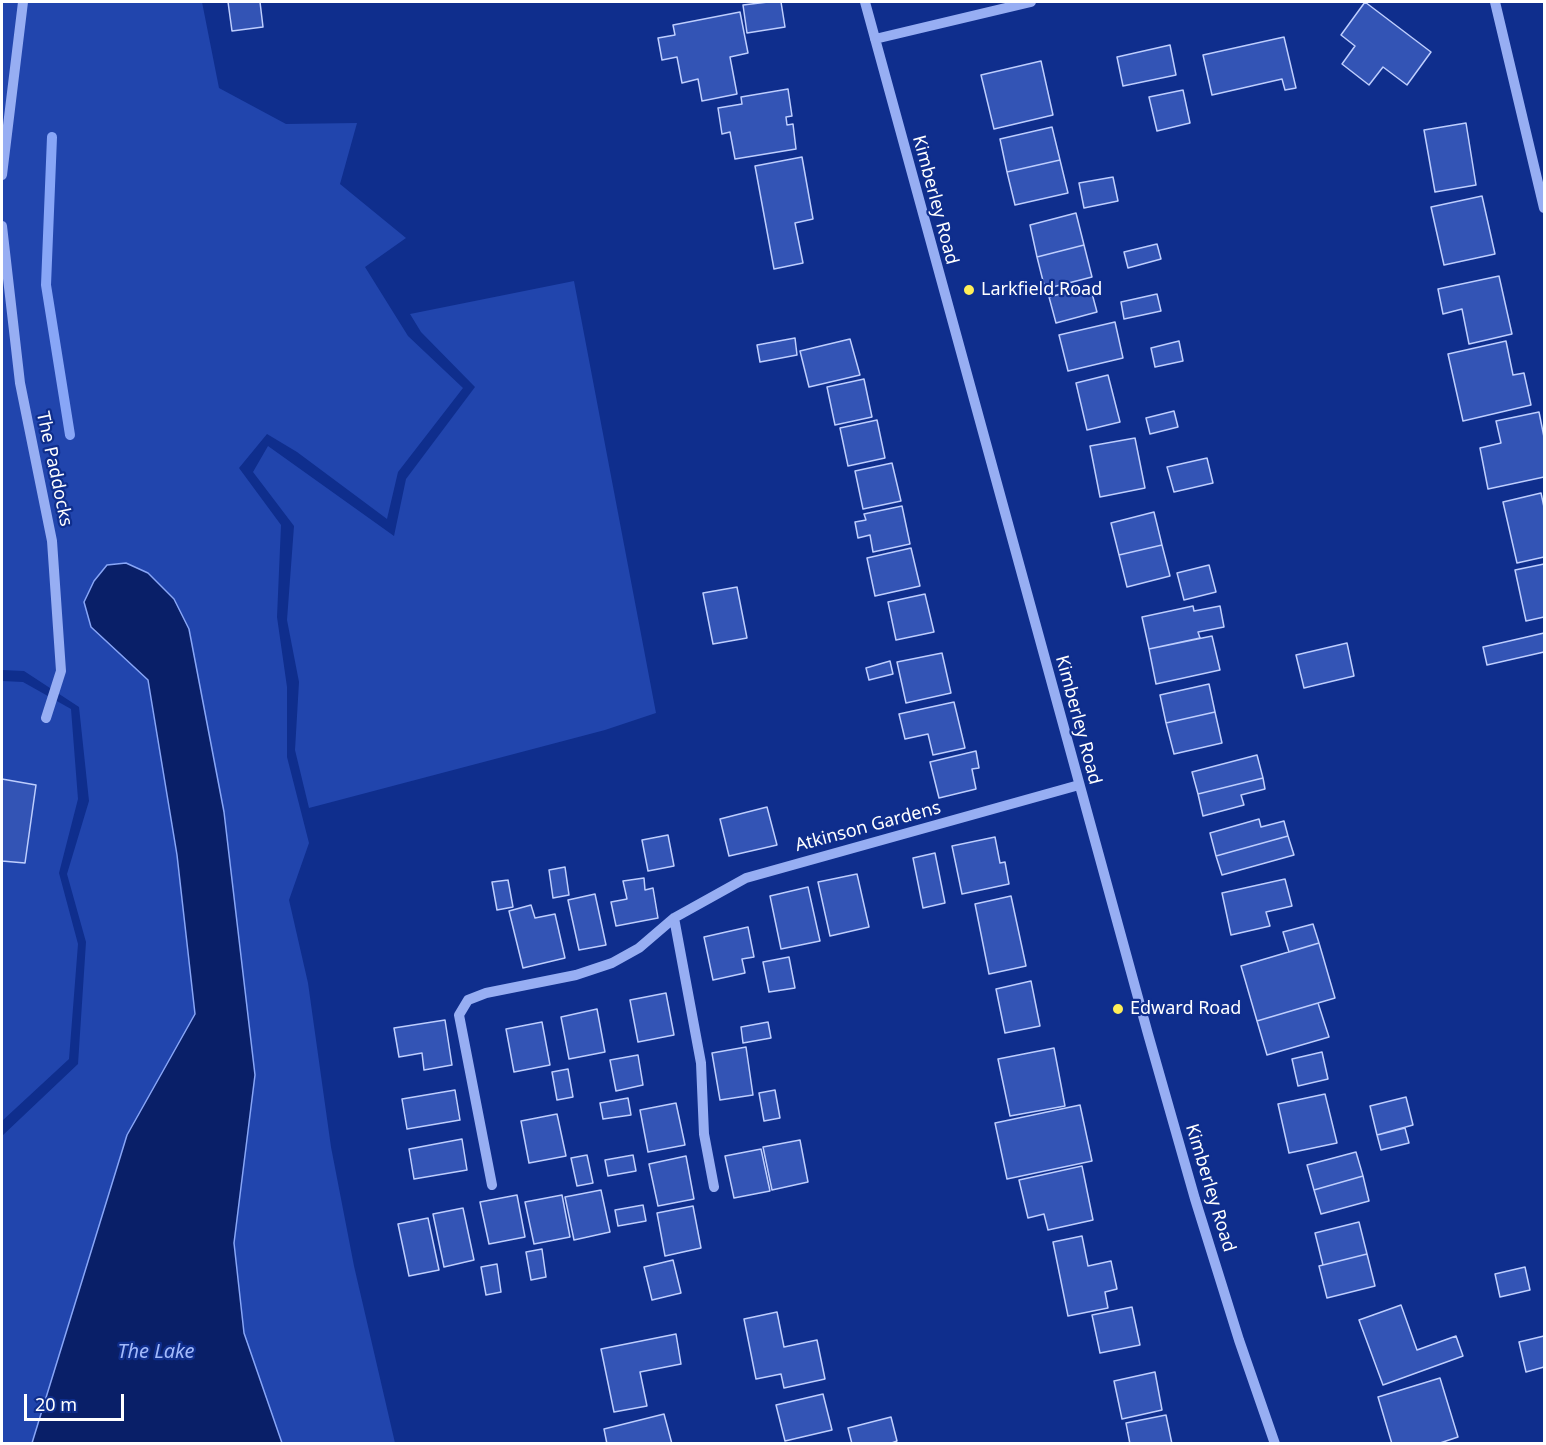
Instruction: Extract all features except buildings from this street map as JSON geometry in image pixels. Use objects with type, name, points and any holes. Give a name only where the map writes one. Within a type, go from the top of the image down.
[{"type":"street","points":[[2,175],[23,2]]},
{"type":"street","name":"Kimberley Road","points":[[864,2],[1195,1199],[1239,1340],[1275,1443]]},
{"type":"street","points":[[874,39],[1031,2]]},
{"type":"street","points":[[1495,2],[1545,208]]},
{"type":"street","name":"The Paddocks","points":[[2,226],[20,383],[52,541],[61,671],[46,718]]},
{"type":"street","name":"Atkinson Gardens","points":[[492,1185],[459,1015],[468,1000],[486,993],[576,975],[612,963],[639,948],[674,918],[746,878],[1079,785]]},
{"type":"street","points":[[674,918],[701,1063],[704,1134],[714,1187]]},
{"type":"shaded area","points":[[2,2],[202,2],[219,88],[286,124],[357,123],[340,184],[406,238],[365,267],[408,336],[463,388],[398,472],[387,519],[297,452],[267,434],[239,468],[281,525],[277,617],[287,687],[287,757],[309,843],[289,900],[308,983],[331,1147],[354,1266],[395,1443],[282,1443],[244,1333],[234,1243],[255,1075],[189,628],[174,598],[148,573],[91,627],[148,680],[177,855],[195,1014],[127,1135],[32,1443],[2,1444],[2,1136],[78,1064],[86,942],[67,874],[89,801],[79,707],[24,671],[2,670]]},
{"type":"shaded area","points":[[574,281],[656,713],[605,730],[309,808],[295,750],[299,682],[287,620],[294,526],[253,472],[268,446],[394,536],[406,479],[475,387],[421,332],[410,314]]},
{"type":"shaded area","points":[[2,681],[23,682],[71,709],[78,799],[59,873],[78,944],[69,1059],[2,1121]]},
{"type":"water","name":"The Lake","points":[[126,563],[148,573],[174,599],[189,629],[224,812],[255,1075],[234,1243],[244,1333],[282,1443],[32,1443],[127,1135],[195,1014],[177,855],[148,680],[91,627],[84,602],[94,581],[107,565]]},
{"type":"waterway","points":[[52,137],[46,285],[70,435]]},
{"type":"place","name":"Larkfield Road","points":[[969,290]]},
{"type":"place","name":"Edward Road","points":[[1118,1009]]}]
